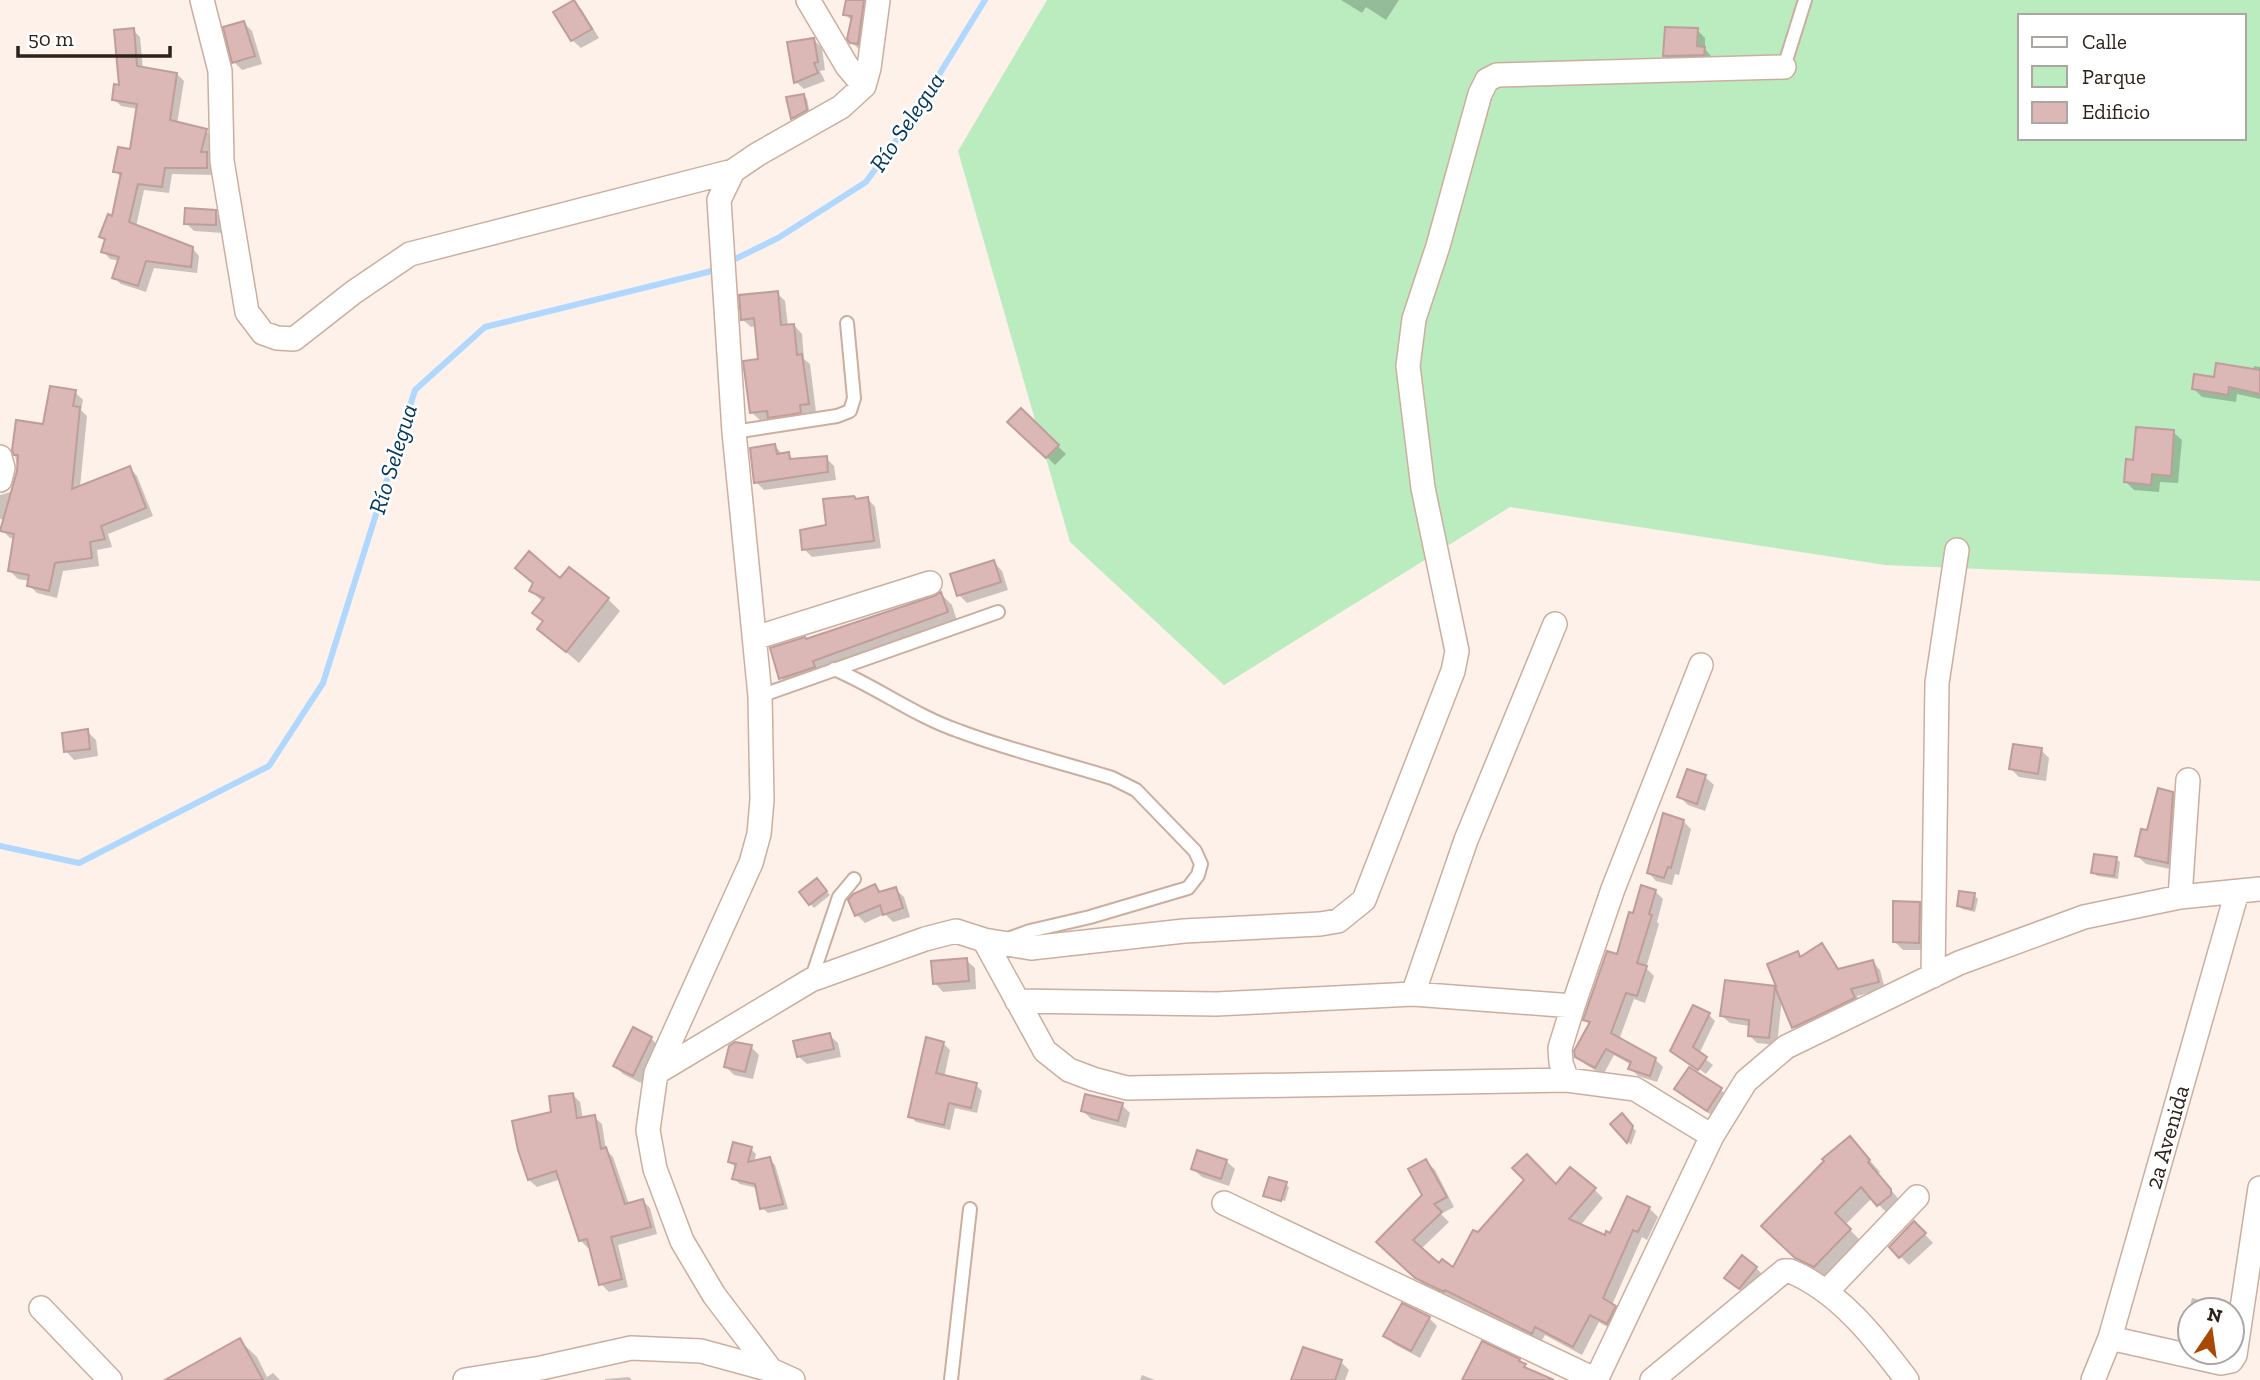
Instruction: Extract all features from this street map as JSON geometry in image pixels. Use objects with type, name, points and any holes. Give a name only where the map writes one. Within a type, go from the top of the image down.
[{"type":"street","points":[[202,0],[220,71],[222,161],[247,312],[263,333],[277,338],[293,339],[354,292],[410,254],[733,171],[841,107],[864,86],[878,0]]},
{"type":"street","points":[[808,0],[848,66],[864,86]]},
{"type":"street","points":[[656,1073],[811,980],[925,939],[956,931],[1031,948],[1184,931],[1320,924],[1338,921],[1364,900],[1453,671],[1457,651],[1423,488],[1408,366],[1414,319],[1438,246],[1480,94],[1487,80],[1497,75],[1784,67]]},
{"type":"street","points":[[733,171],[719,200],[727,290],[734,432],[760,696],[762,800],[759,834],[751,863],[656,1073],[648,1130],[655,1169],[682,1241],[714,1295],[771,1370]]},
{"type":"street","points":[[0,457],[3,468],[0,480]]},
{"type":"street","points":[[1933,976],[1937,683],[1957,550]]},
{"type":"street","points":[[755,638],[929,583]]},
{"type":"street","points":[[1413,994],[1466,840],[1555,624]]},
{"type":"street","points":[[1567,1080],[1561,1063],[1560,1048],[1573,1006],[1614,889],[1701,665]]},
{"type":"street","points":[[2180,897],[2188,780]]},
{"type":"street","points":[[1224,1203],[1596,1380],[1712,1136],[1746,1081],[1786,1047],[1959,963],[2084,917],[2180,897],[2249,891]]},
{"type":"street","name":"2a Avenida","points":[[2093,1380],[2110,1338],[2249,891]]},
{"type":"street","points":[[992,941],[1017,1000],[1045,1051],[1069,1070],[1126,1088],[1567,1080],[1635,1089],[1712,1136]]},
{"type":"street","points":[[1017,1000],[1216,1004],[1413,994],[1573,1006]]},
{"type":"street","points":[[2110,1338],[2221,1363],[2231,1361],[2235,1355],[2260,1188]]},
{"type":"street","points":[[1826,1292],[1917,1197]]},
{"type":"street","points":[[1652,1380],[1784,1271],[1796,1273],[1842,1306],[1885,1351],[1906,1380]]},
{"type":"street","points":[[41,1308],[110,1380]]},
{"type":"street","points":[[465,1380],[541,1368],[631,1348],[701,1351],[771,1370],[793,1380]]},
{"type":"lane","points":[[1784,67],[1805,0]]},
{"type":"lane","points":[[734,432],[837,416],[850,411],[854,398],[847,323]]},
{"type":"lane","points":[[760,696],[998,612]]},
{"type":"lane","points":[[834,669],[957,731],[1112,778],[1136,790],[1195,851],[1201,864],[1198,875],[1188,888],[1090,917],[992,941]]},
{"type":"lane","points":[[811,980],[839,897],[854,879]]},
{"type":"lane","points":[[951,1380],[970,1209]]},
{"type":"green space","points":[[1047,0],[2260,0],[2260,581],[1885,565],[1510,507],[1224,685],[1070,542],[958,151]]},
{"type":"building","points":[[574,0],[592,29],[571,41],[553,12]]},
{"type":"building","points":[[846,0],[864,0],[858,44],[850,43],[847,39],[852,16],[843,15]]},
{"type":"building","points":[[244,21],[255,56],[232,63],[223,27]]},
{"type":"building","points":[[1665,27],[1698,28],[1697,46],[1705,47],[1704,55],[1663,56]]},
{"type":"building","points":[[134,28],[137,66],[177,73],[170,120],[207,129],[201,152],[207,152],[207,168],[165,168],[162,187],[138,184],[129,222],[193,247],[191,267],[146,261],[138,286],[112,278],[119,257],[101,252],[105,239],[99,237],[108,214],[112,216],[121,173],[113,172],[118,147],[130,149],[137,104],[112,100],[114,84],[119,85],[114,30]]},
{"type":"building","points":[[814,38],[818,62],[814,63],[818,73],[794,83],[787,42]]},
{"type":"building","points":[[804,94],[807,110],[791,119],[786,97]]},
{"type":"building","points":[[185,208],[216,210],[216,225],[184,224]]},
{"type":"building","points":[[778,291],[781,325],[794,324],[797,355],[802,354],[809,404],[800,405],[801,413],[768,418],[767,411],[750,413],[743,361],[758,359],[754,318],[741,320],[739,295]]},
{"type":"building","points":[[2216,363],[2260,370],[2260,394],[2229,387],[2228,395],[2192,389],[2194,374],[2214,377]]},
{"type":"building","points":[[50,386],[76,390],[73,406],[80,407],[72,489],[130,466],[146,508],[101,526],[105,539],[90,542],[92,558],[55,563],[49,591],[27,586],[29,575],[8,571],[14,534],[0,531],[17,471],[18,455],[14,455],[12,450],[16,420],[43,424]]},
{"type":"building","points":[[1021,408],[1059,445],[1046,458],[1007,422]]},
{"type":"building","points":[[2136,427],[2174,430],[2171,476],[2152,474],[2151,485],[2124,482],[2126,459],[2133,460]]},
{"type":"building","points":[[775,444],[777,454],[789,452],[790,459],[827,456],[828,472],[754,483],[750,448]]},
{"type":"building","points":[[854,496],[856,499],[868,497],[874,541],[802,550],[800,530],[826,525],[823,499]]},
{"type":"building","points":[[529,551],[560,578],[569,567],[609,598],[566,652],[537,629],[543,621],[532,613],[544,598],[529,591],[533,583],[515,568]]},
{"type":"building","points":[[994,560],[1001,582],[957,596],[950,574]]},
{"type":"building","points":[[941,592],[948,612],[813,661],[815,667],[779,679],[770,648],[805,637],[806,639]]},
{"type":"building","points":[[88,729],[90,749],[64,752],[62,733]]},
{"type":"building","points":[[2013,744],[2042,748],[2038,774],[2009,769]]},
{"type":"building","points":[[1687,769],[1706,775],[1697,804],[1677,797]]},
{"type":"building","points":[[2158,788],[2173,792],[2168,863],[2135,856],[2141,829],[2147,830]]},
{"type":"building","points":[[1663,813],[1684,820],[1671,868],[1668,867],[1664,878],[1647,873]]},
{"type":"building","points":[[2094,854],[2117,857],[2114,876],[2091,873]]},
{"type":"building","points":[[817,878],[827,891],[809,905],[799,892]]},
{"type":"building","points":[[875,884],[879,892],[896,887],[903,908],[883,915],[880,905],[855,916],[848,900],[853,894]]},
{"type":"building","points":[[1641,885],[1656,890],[1649,914],[1652,915],[1637,963],[1647,966],[1637,996],[1626,993],[1611,1033],[1656,1058],[1650,1076],[1628,1069],[1631,1062],[1606,1049],[1595,1068],[1575,1057],[1574,1051],[1590,1022],[1583,1020],[1607,951],[1617,954],[1629,912],[1633,913]]},
{"type":"building","points":[[1959,891],[1975,893],[1972,909],[1957,906]]},
{"type":"building","points":[[1893,901],[1920,902],[1919,943],[1893,942]]},
{"type":"building","points":[[1822,943],[1838,969],[1873,960],[1879,982],[1851,989],[1855,998],[1792,1028],[1775,987],[1769,1038],[1748,1036],[1749,1020],[1720,1016],[1725,980],[1776,986],[1767,964],[1798,951],[1800,957]]},
{"type":"building","points":[[967,958],[969,981],[933,984],[931,961]]},
{"type":"building","points":[[1693,1005],[1710,1013],[1693,1047],[1707,1057],[1698,1070],[1670,1051]]},
{"type":"building","points":[[633,1027],[652,1037],[633,1076],[613,1066]]},
{"type":"building","points":[[830,1033],[834,1049],[797,1057],[793,1041]]},
{"type":"building","points":[[926,1037],[944,1042],[936,1073],[977,1083],[971,1108],[949,1103],[944,1125],[908,1117]]},
{"type":"building","points":[[735,1042],[752,1045],[745,1072],[724,1067],[729,1046]]},
{"type":"building","points":[[1689,1067],[1722,1088],[1707,1111],[1674,1089]]},
{"type":"building","points":[[573,1093],[577,1118],[595,1115],[601,1149],[606,1147],[625,1204],[643,1199],[651,1227],[611,1237],[622,1279],[599,1285],[587,1239],[579,1241],[556,1171],[528,1180],[512,1121],[551,1112],[549,1096]]},
{"type":"building","points":[[1085,1094],[1123,1103],[1118,1121],[1081,1111]]},
{"type":"building","points":[[1622,1113],[1633,1126],[1627,1143],[1610,1124]]},
{"type":"building","points":[[1850,1136],[1891,1189],[1891,1195],[1877,1206],[1861,1187],[1835,1213],[1851,1229],[1814,1267],[1795,1258],[1761,1226],[1824,1161],[1822,1159]]},
{"type":"building","points":[[733,1142],[752,1147],[748,1162],[770,1157],[783,1204],[760,1209],[755,1184],[732,1179],[736,1164],[728,1162]]},
{"type":"building","points":[[1197,1150],[1227,1160],[1221,1179],[1191,1169]]},
{"type":"building","points":[[1527,1154],[1556,1184],[1570,1167],[1596,1188],[1569,1219],[1605,1235],[1606,1231],[1610,1233],[1627,1196],[1650,1207],[1638,1232],[1633,1230],[1603,1298],[1616,1306],[1607,1324],[1590,1315],[1573,1347],[1535,1327],[1532,1334],[1445,1290],[1444,1292],[1415,1278],[1376,1242],[1422,1195],[1408,1169],[1426,1159],[1447,1197],[1434,1204],[1442,1212],[1413,1240],[1439,1263],[1442,1259],[1453,1267],[1473,1230],[1478,1232],[1524,1180],[1512,1168]]},
{"type":"building","points":[[1269,1177],[1287,1182],[1281,1201],[1263,1196]]},
{"type":"building","points":[[1914,1221],[1926,1233],[1899,1258],[1889,1247]]},
{"type":"building","points":[[1742,1255],[1757,1267],[1739,1289],[1724,1278]]},
{"type":"building","points":[[1402,1303],[1430,1317],[1411,1351],[1383,1336]]},
{"type":"building","points":[[240,1338],[263,1380],[165,1380]]},
{"type":"building","points":[[1482,1341],[1520,1359],[1519,1361],[1526,1364],[1524,1367],[1554,1380],[1462,1380]]},
{"type":"building","points":[[1303,1347],[1342,1360],[1335,1380],[1291,1380]]},
{"type":"waterway","name":"Río Selegua","points":[[727,263],[778,238],[866,182],[913,117],[985,0]]},
{"type":"waterway","name":"Río Selegua","points":[[0,846],[79,863],[269,766],[323,683],[415,390],[485,327],[717,268]]}]
